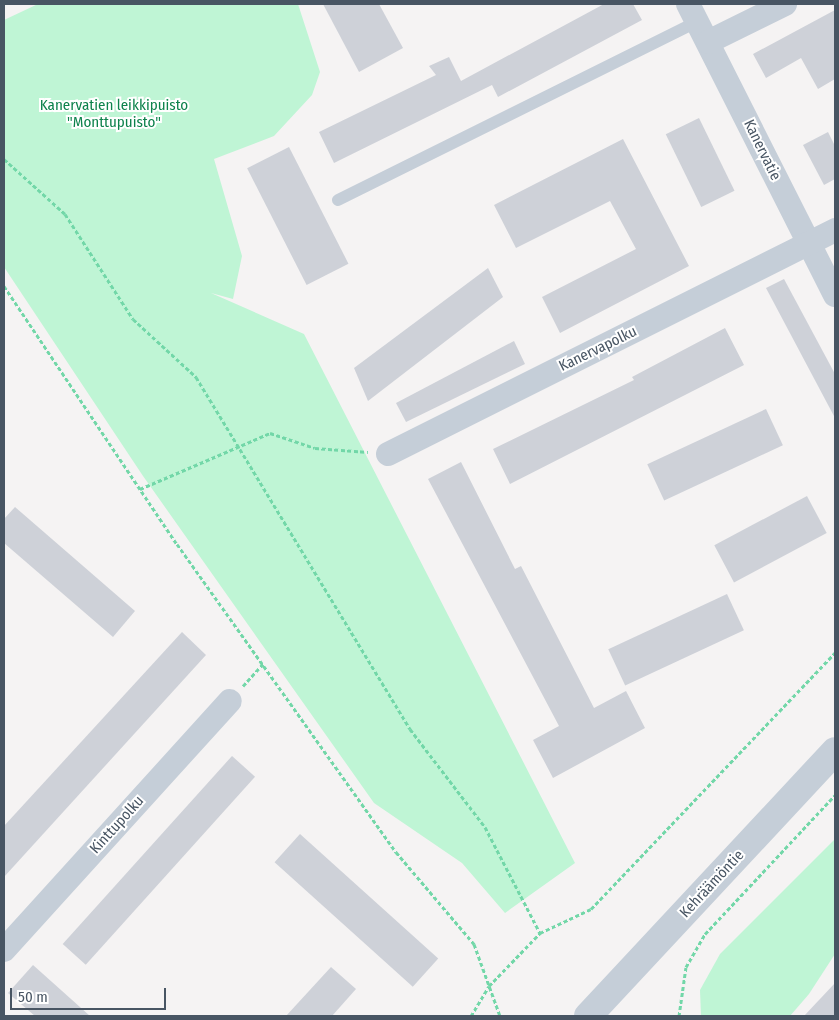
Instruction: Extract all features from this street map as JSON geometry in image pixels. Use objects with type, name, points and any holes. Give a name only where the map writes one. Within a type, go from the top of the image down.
[{"type":"street","points":[[698,23],[785,4]]},
{"type":"street","name":"Kanervatie","points":[[698,23],[835,296]]},
{"type":"street","name":"Kanervapolku","points":[[388,454],[835,230]]},
{"type":"street","name":"Kinttupolku","points":[[4,950],[230,701]]},
{"type":"street","name":"Kehräämöntie","points":[[588,1016],[835,751]]},
{"type":"lane","points":[[338,200],[698,23]]},
{"type":"path","points":[[4,159],[65,214],[133,318],[196,377],[410,729],[485,828],[540,934]]},
{"type":"path","points":[[4,286],[140,489],[396,852],[474,944],[500,1016]]},
{"type":"path","points":[[140,489],[270,433],[315,448],[388,454]]},
{"type":"path","points":[[471,1016],[489,986],[540,934],[590,909],[835,653]]},
{"type":"path","points":[[230,701],[263,664]]},
{"type":"path","points":[[679,1016],[686,967],[705,934],[835,795]]},
{"type":"green space","name":"Kanervatien leikkipuisto \"Monttupuisto\"","points":[[38,4],[298,4],[320,72],[312,95],[274,136],[214,159],[242,256],[233,299],[211,293],[304,334],[575,863],[505,913],[462,863],[374,803],[143,476],[4,267],[4,20]]},
{"type":"green space","points":[[835,839],[835,954],[809,994],[790,1016],[701,1016],[700,990],[720,954]]},
{"type":"building","points":[[323,4],[379,4],[403,48],[359,72]]},
{"type":"building","points":[[604,4],[633,4],[642,20],[498,97],[492,85],[334,163],[319,132],[436,75],[429,66],[449,57],[461,81]]},
{"type":"building","points":[[835,10],[835,79],[818,89],[801,58],[766,78],[753,54]]},
{"type":"building","points":[[699,118],[735,191],[701,207],[666,134]]},
{"type":"building","points":[[828,132],[835,146],[835,179],[824,185],[803,145]]},
{"type":"building","points":[[623,139],[689,266],[560,333],[542,297],[636,249],[610,201],[516,248],[494,205]]},
{"type":"building","points":[[289,147],[348,264],[307,285],[247,168]]},
{"type":"building","points":[[488,268],[503,297],[368,401],[354,368]]},
{"type":"building","points":[[784,279],[835,374],[835,418],[766,288]]},
{"type":"building","points":[[725,328],[744,365],[510,484],[493,449],[634,380],[632,377]]},
{"type":"building","points":[[514,341],[525,364],[406,422],[396,403]]},
{"type":"building","points":[[766,409],[783,445],[664,501],[647,464]]},
{"type":"building","points":[[461,462],[515,569],[521,566],[594,708],[626,691],[645,728],[553,778],[533,740],[559,726],[428,479]]},
{"type":"building","points":[[807,496],[827,533],[734,582],[714,545]]},
{"type":"building","points":[[15,507],[135,611],[113,637],[4,543],[4,519]]},
{"type":"building","points":[[727,594],[744,630],[625,686],[608,649]]},
{"type":"building","points":[[182,632],[206,655],[4,877],[4,826]]},
{"type":"building","points":[[232,756],[255,777],[86,965],[63,944]]},
{"type":"building","points":[[300,834],[438,958],[413,987],[275,862]]},
{"type":"building","points":[[33,965],[90,1016],[35,1016],[8,993]]},
{"type":"building","points":[[331,967],[356,989],[332,1016],[286,1016]]},
{"type":"building","points":[[835,983],[835,1016],[804,1016]]}]
